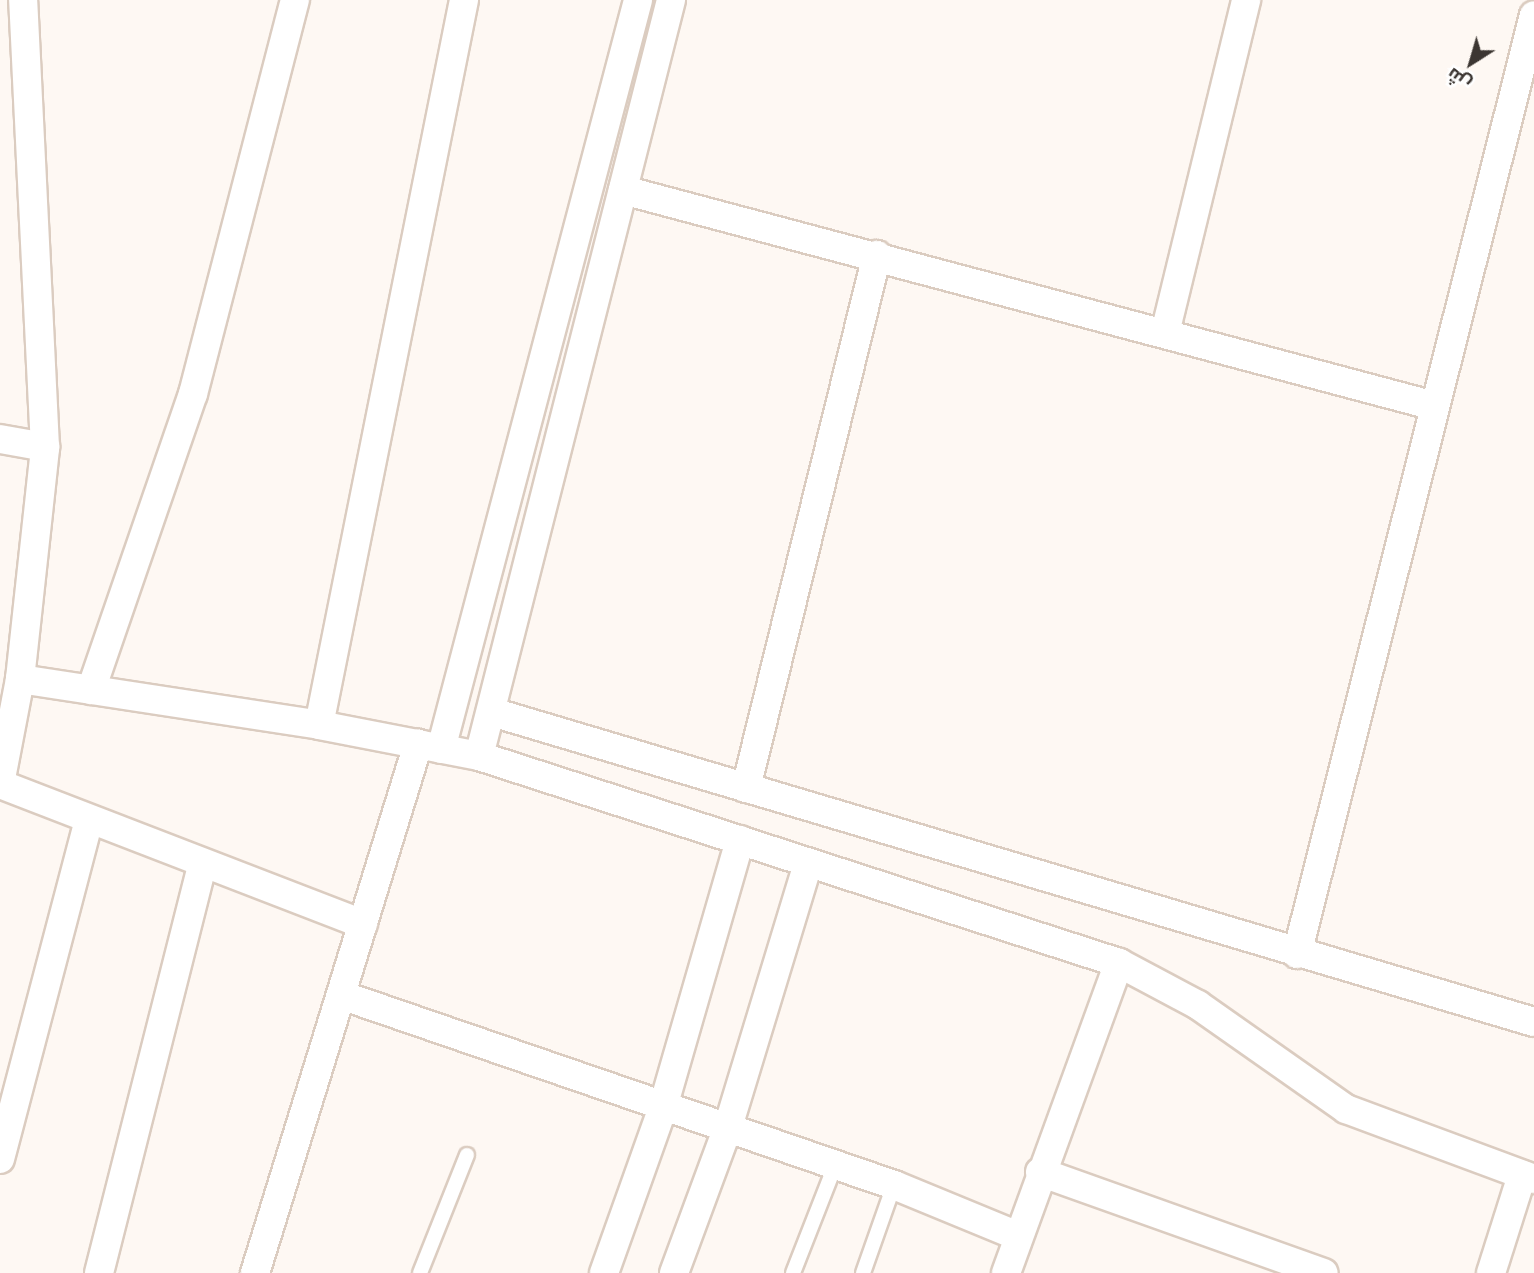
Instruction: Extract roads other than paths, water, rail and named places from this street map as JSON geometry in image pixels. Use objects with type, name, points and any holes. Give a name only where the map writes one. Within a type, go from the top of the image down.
[{"type":"street","points":[[23,0],[45,447],[20,679],[0,784],[363,924]]},
{"type":"street","points":[[91,690],[193,394],[295,0]]},
{"type":"street","points":[[319,725],[464,0]]},
{"type":"street","points":[[255,1273],[363,924],[430,747],[638,0]]},
{"type":"street","points":[[480,756],[671,0]]},
{"type":"street","points":[[1165,333],[1246,0]]},
{"type":"street","points":[[1297,954],[1534,15]]},
{"type":"street","points":[[623,190],[877,255],[1435,406]]},
{"type":"street","points":[[746,788],[877,255]]},
{"type":"street","points":[[0,439],[45,447]]},
{"type":"street","points":[[20,679],[319,725],[480,756],[1119,963],[1208,1012],[1346,1109],[1528,1177],[1491,1273]]},
{"type":"street","points":[[492,712],[1297,954],[1534,1022]]},
{"type":"street","points":[[0,1158],[89,819]]},
{"type":"street","points":[[604,1273],[663,1107],[740,840]]},
{"type":"street","points":[[99,1273],[203,863]]},
{"type":"street","points":[[674,1273],[728,1127],[808,863]]},
{"type":"street","points":[[1006,1273],[1040,1172],[1119,963]]},
{"type":"street","points":[[341,995],[894,1185],[1018,1237]]},
{"type":"street","points":[[1040,1172],[1324,1273]]},
{"type":"lane","points":[[419,1273],[467,1155]]},
{"type":"lane","points":[[793,1273],[835,1166]]},
{"type":"lane","points":[[863,1273],[894,1185]]}]
